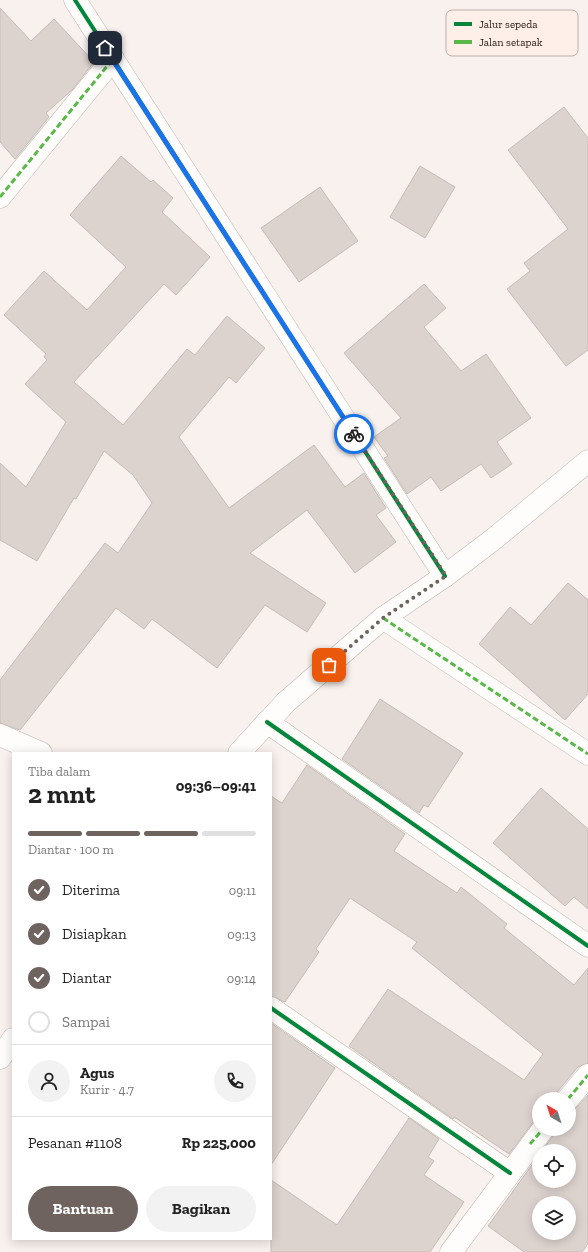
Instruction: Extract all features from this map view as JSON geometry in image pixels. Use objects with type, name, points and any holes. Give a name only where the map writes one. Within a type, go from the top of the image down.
[{"type":"street","points":[[75,0],[446,576]]},
{"type":"street","points":[[0,197],[113,60]]},
{"type":"street","points":[[239,752],[286,702],[383,618],[446,576],[495,538],[588,461]]},
{"type":"street","points":[[383,618],[588,754]]},
{"type":"street","points":[[267,722],[588,946]]},
{"type":"street","points":[[0,735],[39,752]]},
{"type":"street","points":[[272,1009],[510,1173]]},
{"type":"street","points":[[0,1058],[12,1040]]},
{"type":"street","points":[[574,1092],[588,1076]]},
{"type":"street","points":[[451,1252],[538,1136]]},
{"type":"building","points":[[0,8],[31,41],[54,19],[94,62],[73,89],[46,113],[49,117],[15,159],[0,142]]},
{"type":"building","points":[[564,107],[588,138],[588,350],[566,366],[507,289],[530,271],[524,263],[568,229],[508,150]]},
{"type":"building","points":[[121,156],[151,182],[153,180],[173,198],[162,212],[210,257],[176,295],[164,284],[74,382],[123,425],[187,349],[195,355],[227,316],[265,348],[236,383],[229,377],[179,437],[229,508],[314,445],[345,487],[364,473],[386,508],[376,515],[396,542],[355,573],[307,510],[250,553],[326,603],[307,632],[265,605],[217,668],[152,619],[144,629],[116,608],[20,730],[0,723],[0,680],[105,543],[118,553],[152,503],[133,475],[104,451],[37,561],[0,540],[0,463],[26,487],[66,422],[25,384],[47,360],[44,357],[46,354],[4,315],[44,271],[87,310],[126,267],[70,215]]},
{"type":"building","points":[[420,166],[455,187],[425,238],[390,217]]},
{"type":"building","points":[[320,187],[358,241],[299,282],[261,228]]},
{"type":"building","points":[[424,284],[446,308],[424,327],[461,371],[486,354],[531,418],[497,442],[512,464],[491,478],[481,464],[441,491],[431,477],[407,494],[384,458],[388,456],[374,437],[401,418],[344,353]]},
{"type":"building","points":[[568,583],[588,600],[588,694],[565,720],[479,644],[510,607],[531,625]]},
{"type":"building","points":[[380,699],[463,753],[428,807],[424,805],[419,813],[342,759]]},
{"type":"building","points":[[307,765],[405,834],[394,851],[457,893],[461,887],[507,924],[504,928],[574,985],[588,968],[588,1063],[578,1067],[558,1092],[532,1092],[532,1123],[509,1154],[454,1117],[453,1119],[349,1046],[388,989],[524,1080],[543,1054],[412,948],[417,942],[350,898],[316,949],[319,952],[285,1002],[272,996],[272,797],[282,803]]},
{"type":"building","points":[[541,788],[588,829],[588,909],[574,897],[565,906],[493,843]]},
{"type":"building","points":[[272,1024],[335,1068],[272,1163]]},
{"type":"building","points":[[588,1095],[588,1244],[582,1252],[524,1252],[488,1226],[532,1165],[532,1188],[576,1188],[576,1144],[547,1144],[553,1136],[576,1136],[576,1108]]},
{"type":"building","points":[[409,1118],[439,1139],[428,1157],[434,1161],[424,1175],[464,1202],[430,1252],[271,1252],[272,1181],[337,1225]]},
{"type":"marked path","points":[[0,197],[113,59]]},
{"type":"marked path","points":[[383,618],[588,754]]},
{"type":"marked path","points":[[574,1092],[588,1075]]},
{"type":"marked path","points":[[530,1144],[537,1136]]},
{"type":"cycle path","points":[[75,0],[445,576]]},
{"type":"cycle path","points":[[267,722],[588,946]]},
{"type":"cycle path","points":[[272,1009],[510,1173]]},
{"type":"way so far","points":[[329,665],[383,618],[446,576],[354,434]]},
{"type":"route","points":[[105,48],[354,434]]}]
